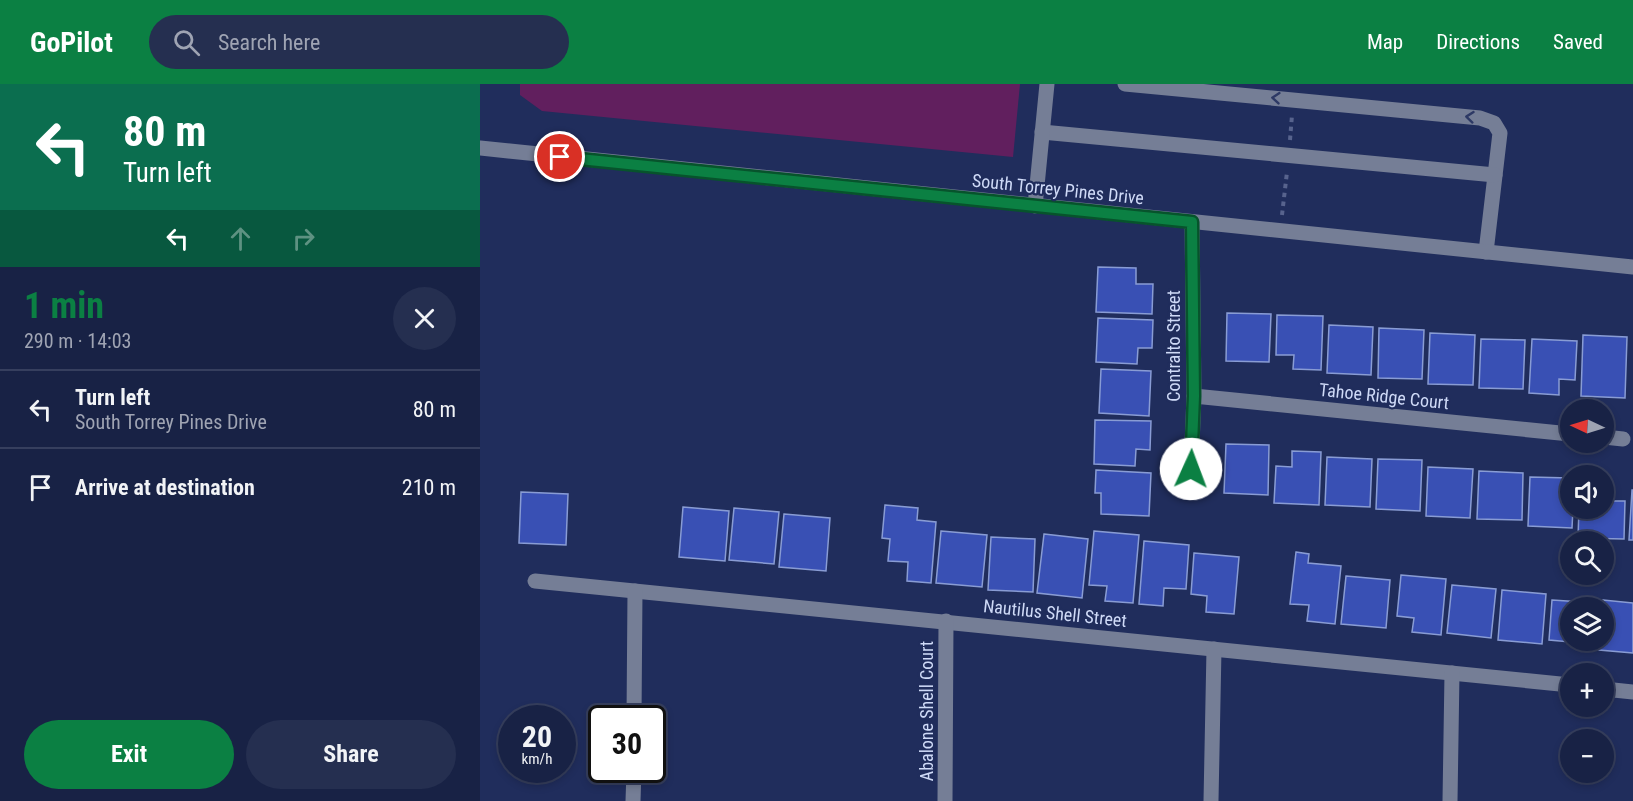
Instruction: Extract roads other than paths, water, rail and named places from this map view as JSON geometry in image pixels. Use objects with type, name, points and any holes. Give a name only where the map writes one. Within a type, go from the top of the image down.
[{"type":"street","points":[[1035,206],[1047,84]]},
{"type":"street","points":[[1125,84],[1480,118],[1494,123],[1500,133],[1486,252]]},
{"type":"street","points":[[1042,132],[1495,175]]},
{"type":"street","name":"South Torrey Pines Drive","points":[[480,148],[1633,267]]},
{"type":"street","name":"Contralto Street","points":[[1191,469],[1194,396],[1192,222]]},
{"type":"street","name":"Tahoe Ridge Court","points":[[1194,396],[1560,433]]},
{"type":"street","points":[[1614,438],[1623,439]]},
{"type":"street","name":"Nautilus Shell Street","points":[[535,581],[1560,685]]},
{"type":"street","points":[[634,705],[635,591]]},
{"type":"street","name":"Abalone Shell Court","points":[[945,801],[946,621]]},
{"type":"street","points":[[1211,801],[1214,649]]},
{"type":"street","points":[[1450,801],[1452,673]]},
{"type":"street","points":[[1614,690],[1633,692]]},
{"type":"street","points":[[633,783],[633,801]]}]
